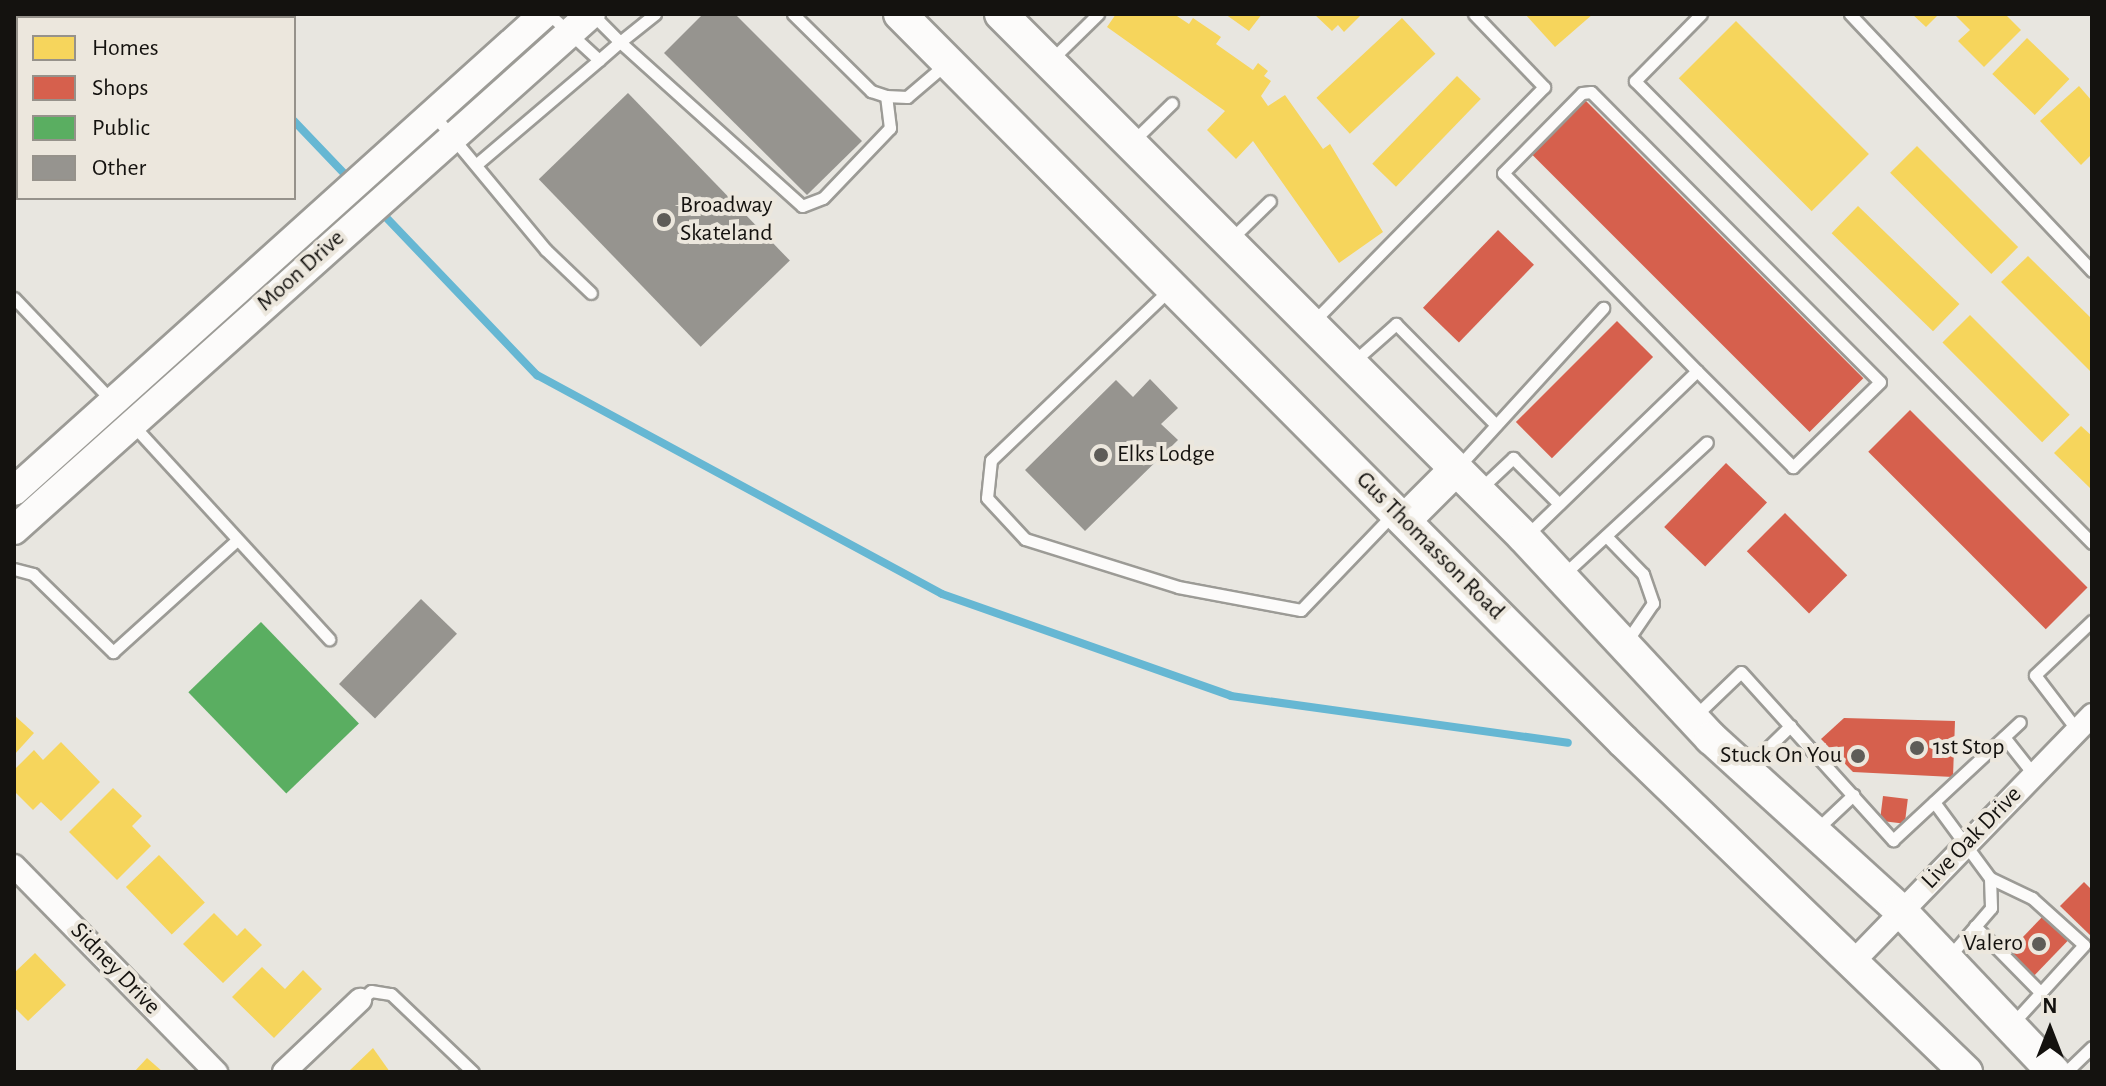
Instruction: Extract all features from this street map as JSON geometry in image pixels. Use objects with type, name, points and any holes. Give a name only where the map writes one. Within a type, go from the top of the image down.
[{"type":"main road","name":"Gus Thomasson Road","points":[[900,14],[1400,516],[1966,1072]]},
{"type":"main road","points":[[1001,14],[1524,537],[1693,718],[1901,911],[2054,1072]]},
{"type":"main road","points":[[1400,516],[1467,480]]},
{"type":"street","name":"Moon Drive","points":[[14,491],[546,14]]},
{"type":"street","name":"Moon Drive","points":[[14,530],[584,20]]},
{"type":"street","name":"Live Oak Drive","points":[[1853,962],[2085,722]]},
{"type":"street","name":"Sidney Drive","points":[[17,874],[216,1072]]},
{"type":"street","points":[[284,1072],[360,1000]]},
{"type":"lane","points":[[546,14],[584,20],[620,42],[802,206],[823,198],[890,128],[886,96]]},
{"type":"lane","points":[[478,163],[655,14]]},
{"type":"lane","points":[[793,14],[871,91],[886,96],[907,97],[948,62]]},
{"type":"lane","points":[[1049,62],[1098,14]]},
{"type":"lane","points":[[1311,324],[1544,87],[1474,14]]},
{"type":"lane","points":[[1701,14],[1635,81],[2092,543]]},
{"type":"lane","points":[[1850,14],[2092,271]]},
{"type":"lane","points":[[584,20],[599,60]]},
{"type":"lane","points":[[1591,92],[1880,382],[1793,467],[1697,371],[1503,173],[1582,93],[1591,92]]},
{"type":"lane","points":[[1131,143],[1172,103]]},
{"type":"lane","points":[[432,114],[478,163],[546,250],[591,293]]},
{"type":"lane","points":[[1228,241],[1270,201]]},
{"type":"lane","points":[[1172,287],[991,460],[987,498],[1025,539],[1178,587],[1301,610],[1400,516]]},
{"type":"lane","points":[[14,298],[329,639]]},
{"type":"lane","points":[[1467,480],[1496,425],[1603,308]]},
{"type":"lane","points":[[1352,364],[1396,324],[1496,425]]},
{"type":"lane","points":[[1524,537],[1697,371]]},
{"type":"lane","points":[[1562,577],[1707,442]]},
{"type":"lane","points":[[1467,480],[1513,458],[1559,504]]},
{"type":"lane","points":[[1606,536],[1643,574],[1653,603],[1624,644]]},
{"type":"lane","points":[[14,569],[33,574],[113,652],[237,540]]},
{"type":"lane","points":[[2085,722],[2035,675],[2092,621]]},
{"type":"lane","points":[[1693,718],[1741,672],[1893,840],[2020,722]]},
{"type":"lane","points":[[1745,769],[1790,726]]},
{"type":"lane","points":[[2004,737],[2034,775]]},
{"type":"lane","points":[[1814,832],[1853,795]]},
{"type":"lane","points":[[1934,802],[1968,842],[1990,878],[1991,908],[1947,959]]},
{"type":"lane","points":[[1990,878],[2032,898],[2084,945],[2010,1026]]},
{"type":"lane","points":[[1975,926],[2039,991]]},
{"type":"lane","points":[[360,1000],[371,991],[391,994],[473,1072]]},
{"type":"lane","points":[[2066,1072],[2092,1047]]},
{"type":"building: Homes","points":[[1116,14],[1174,14],[1189,24],[1193,18],[1221,37],[1216,44],[1253,70],[1258,63],[1268,71],[1264,76],[1271,81],[1261,96],[1268,106],[1285,95],[1323,149],[1330,144],[1383,232],[1339,263],[1253,141],[1236,159],[1207,130],[1225,111],[1107,27]]},
{"type":"building: Homes","points":[[1225,14],[1262,14],[1249,31]]},
{"type":"building: Homes","points":[[1314,14],[1362,14],[1344,32],[1338,25],[1332,31]]},
{"type":"building: Homes","points":[[1525,14],[1593,14],[1555,47]]},
{"type":"building: Homes","points":[[1912,14],[1939,14],[1926,27]]},
{"type":"building: Homes","points":[[1954,14],[2005,14],[2021,30],[1984,67],[1958,41],[1970,30]]},
{"type":"building: Homes","points":[[1402,18],[1435,54],[1350,134],[1316,98]]},
{"type":"building: Homes","points":[[1736,21],[1869,154],[1812,211],[1679,78]]},
{"type":"building: Homes","points":[[2027,38],[2069,79],[2035,115],[1992,74]]},
{"type":"building: Homes","points":[[1457,76],[1481,99],[1396,187],[1372,164]]},
{"type":"building: Homes","points":[[2079,86],[2092,101],[2092,154],[2081,165],[2040,121]]},
{"type":"building: Homes","points":[[1917,146],[2018,247],[1991,274],[1890,173]]},
{"type":"building: Homes","points":[[1858,206],[1959,304],[1933,331],[1832,233]]},
{"type":"building: Homes","points":[[2028,256],[2092,319],[2092,373],[2001,282]]},
{"type":"building: Homes","points":[[1970,315],[2070,415],[2042,442],[1942,343]]},
{"type":"building: Homes","points":[[2081,426],[2092,436],[2092,490],[2054,453]]},
{"type":"building: Homes","points":[[14,715],[34,733],[14,755]]},
{"type":"building: Homes","points":[[61,742],[100,782],[61,821],[41,802],[33,810],[14,791],[14,770],[34,750],[43,760]]},
{"type":"building: Homes","points":[[113,788],[142,816],[132,826],[151,846],[117,880],[69,832]]},
{"type":"building: Homes","points":[[159,855],[205,902],[172,934],[126,887]]},
{"type":"building: Homes","points":[[214,913],[237,936],[245,928],[262,945],[223,983],[183,944]]},
{"type":"building: Homes","points":[[35,953],[66,985],[28,1021],[14,1007],[14,973]]},
{"type":"building: Homes","points":[[262,967],[285,989],[303,970],[322,989],[274,1038],[232,997]]},
{"type":"building: Homes","points":[[373,1048],[390,1072],[348,1072]]},
{"type":"building: Homes","points":[[147,1058],[163,1072],[134,1072]]},
{"type":"building: Shops","points":[[1584,99],[1863,378],[1810,432],[1530,153]]},
{"type":"building: Shops","points":[[1498,230],[1534,265],[1459,342],[1423,308]]},
{"type":"building: Shops","points":[[1617,321],[1653,357],[1552,458],[1516,422]]},
{"type":"building: Shops","points":[[1910,410],[2087,587],[2046,629],[1868,452]]},
{"type":"building: Shops","points":[[1726,463],[1767,503],[1705,567],[1664,527]]},
{"type":"building: Shops","points":[[1785,513],[1847,575],[1809,613],[1747,551]]},
{"type":"building: Shops","name":"1st Stop","points":[[1844,718],[1955,721],[1953,777],[1853,772],[1821,739]]},
{"type":"building: Shops","points":[[1883,796],[1908,799],[1905,824],[1880,821]]},
{"type":"building: Shops","points":[[2084,882],[2092,890],[2092,937],[2060,906]]},
{"type":"building: Shops","name":"Valero","points":[[2045,914],[2070,938],[2034,976],[2009,951]]},
{"type":"building: Public","points":[[261,622],[359,723],[286,794],[188,692]]},
{"type":"building: Other","points":[[14,14],[30,16],[16,16],[14,95]]},
{"type":"building: Other","points":[[703,14],[735,14],[862,141],[807,195],[664,53]]},
{"type":"building: Other","name":"Broadway Skateland","points":[[628,93],[790,261],[701,347],[539,179]]},
{"type":"building: Other","name":"Elks Lodge","points":[[1150,379],[1178,408],[1161,424],[1178,440],[1085,531],[1025,470],[1116,380],[1133,397]]},
{"type":"building: Other","points":[[421,599],[457,634],[375,719],[339,684]]},
{"type":"waterway","points":[[296,123],[537,375],[942,594],[1231,696],[1568,743]]},
{"type":"place","name":"Broadway Skateland","points":[[664,220]]},
{"type":"place","name":"Elks Lodge","points":[[1101,455]]},
{"type":"place","name":"1st Stop","points":[[1917,748]]},
{"type":"place","name":"Stuck On You","points":[[1858,756]]},
{"type":"place","name":"Valero","points":[[2039,944]]}]
